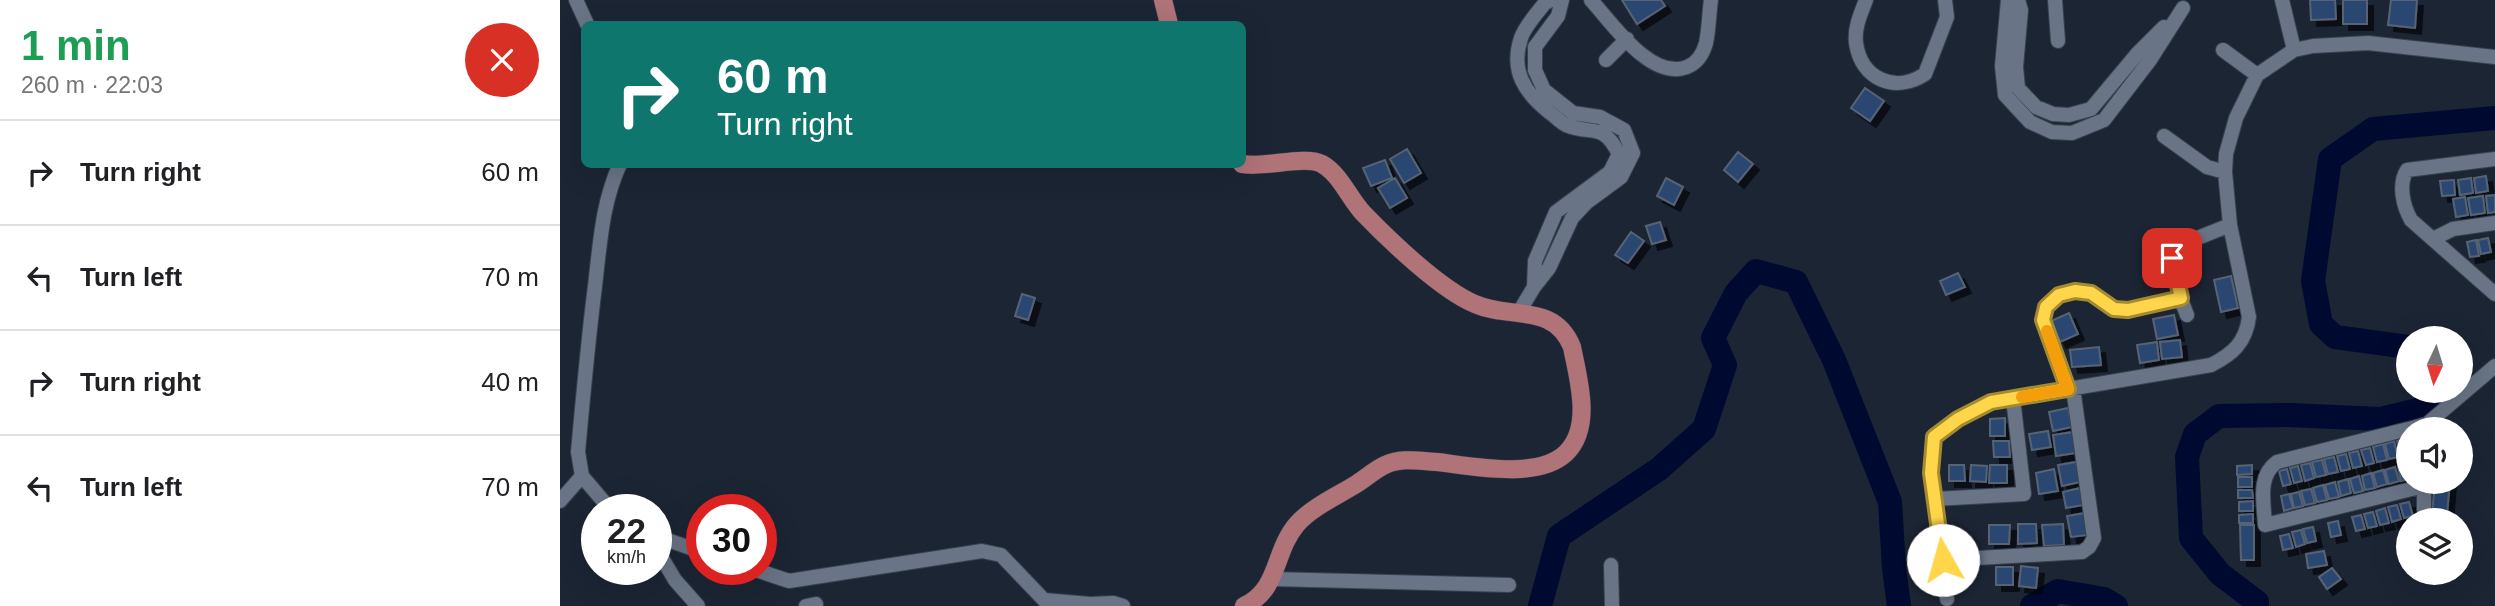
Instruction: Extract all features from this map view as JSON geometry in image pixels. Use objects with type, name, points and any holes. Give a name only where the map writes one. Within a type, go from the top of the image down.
[{"type":"main road","points":[[1163,0],[1168,21]]},
{"type":"main road","points":[[1246,164],[1260,166],[1309,160],[1322,164],[1334,174],[1362,212],[1440,282],[1477,306],[1519,312],[1555,323],[1569,338],[1572,346],[1581,411],[1580,429],[1566,453],[1542,465],[1513,469],[1416,459],[1386,464],[1298,523],[1288,538],[1272,579],[1255,604]]},
{"type":"street","points":[[576,0],[586,21]]},
{"type":"street","points":[[1534,287],[1535,261],[1556,212],[1610,172],[1619,154],[1611,138],[1596,131],[1566,125],[1530,97],[1520,77],[1517,56],[1521,36],[1545,3],[1551,0]]},
{"type":"street","points":[[1519,312],[1549,268],[1572,218],[1587,202],[1620,177],[1633,153],[1624,130],[1600,117],[1573,113],[1545,90],[1535,70],[1535,47],[1558,16],[1562,0]]},
{"type":"street","points":[[1591,0],[1627,40],[1658,67],[1673,71],[1688,67],[1699,60],[1706,44],[1710,0]]},
{"type":"street","points":[[1866,0],[1856,31],[1856,43],[1868,68],[1880,80],[1890,84],[1908,82],[1925,74],[1947,17],[1945,0]]},
{"type":"street","points":[[2008,0],[2002,66],[2005,95],[2030,122],[2052,132],[2072,133],[2105,120],[2188,4]]},
{"type":"street","points":[[2018,0],[2021,10],[2015,67],[2018,88],[2036,107],[2053,114],[2069,115],[2091,109],[2137,54],[2188,4]]},
{"type":"street","points":[[2055,0],[2058,41]]},
{"type":"street","points":[[2283,0],[2294,50]]},
{"type":"street","points":[[1606,61],[1627,40]]},
{"type":"street","points":[[1947,599],[1931,473],[1934,437],[1958,419],[1991,402],[2211,365],[2228,357],[2239,346],[2247,332],[2249,317],[2230,225],[2226,154],[2236,118],[2257,75],[2294,50],[2313,46],[2368,43],[2495,57]]},
{"type":"street","points":[[2223,50],[2257,75]]},
{"type":"street","points":[[2164,136],[2207,167],[2225,172]]},
{"type":"street","points":[[2493,290],[2411,220],[2406,210],[2403,179],[2407,170],[2495,159]]},
{"type":"street","points":[[597,494],[582,476],[578,453],[602,225],[609,188],[618,168]]},
{"type":"street","points":[[1556,212],[1572,218]]},
{"type":"street","points":[[2433,239],[2453,229],[2495,223]]},
{"type":"street","points":[[2187,315],[2172,258],[2175,247],[2230,225]]},
{"type":"street","points":[[1943,560],[2081,552],[2089,547],[2094,538],[2071,389],[2043,320],[2046,307],[2059,295],[2075,291],[2091,293],[2114,309],[2128,310],[2181,298]]},
{"type":"street","points":[[2437,417],[2495,366]]},
{"type":"street","points":[[1935,499],[2024,494],[2013,398]]},
{"type":"street","points":[[2396,432],[2277,462],[2269,468],[2264,477],[2265,525],[2396,491]]},
{"type":"street","points":[[560,501],[582,476]]},
{"type":"street","points":[[777,577],[789,581],[982,551],[1001,555],[1040,603],[1113,603],[1123,606]]},
{"type":"street","points":[[1611,565],[1612,606]]},
{"type":"street","points":[[672,574],[698,606]]},
{"type":"street","points":[[1272,579],[1509,584]]},
{"type":"building","points":[[1622,0],[1661,0],[1665,6],[1637,24]]},
{"type":"building","points":[[2310,0],[2335,0],[2336,19],[2311,20]]},
{"type":"building","points":[[2343,0],[2367,0],[2367,24],[2343,24]]},
{"type":"building","points":[[2391,0],[2417,0],[2415,28],[2388,25]]},
{"type":"building","points":[[1865,88],[1884,101],[1870,121],[1851,108]]},
{"type":"building","points":[[1407,149],[1421,173],[1404,183],[1390,159]]},
{"type":"building","points":[[1738,152],[1753,164],[1738,182],[1724,170]]},
{"type":"building","points":[[1385,160],[1392,178],[1371,186],[1363,168]]},
{"type":"building","points":[[2486,176],[2488,191],[2476,193],[2474,178]]},
{"type":"building","points":[[1395,178],[1407,198],[1390,208],[1378,188]]},
{"type":"building","points":[[1666,178],[1683,187],[1674,205],[1657,196]]},
{"type":"building","points":[[2471,178],[2473,193],[2460,195],[2458,180]]},
{"type":"building","points":[[2454,180],[2455,195],[2442,196],[2440,181]]},
{"type":"building","points":[[2495,195],[2495,212],[2488,213],[2486,196]]},
{"type":"building","points":[[2483,196],[2485,213],[2471,215],[2468,198]]},
{"type":"building","points":[[2465,197],[2468,215],[2456,217],[2453,199]]},
{"type":"building","points":[[1660,222],[1666,240],[1652,244],[1646,226]]},
{"type":"building","points":[[1631,232],[1644,241],[1628,263],[1615,255]]},
{"type":"building","points":[[2488,238],[2491,252],[2481,254],[2478,240]]},
{"type":"building","points":[[2476,240],[2479,256],[2470,257],[2467,242]]},
{"type":"building","points":[[1958,273],[1965,287],[1946,295],[1940,281]]},
{"type":"building","points":[[2231,276],[2238,308],[2221,312],[2214,280]]},
{"type":"building","points":[[1022,294],[1035,298],[1028,320],[1015,316]]},
{"type":"building","points":[[2069,313],[2078,334],[2060,342],[2051,321]]},
{"type":"building","points":[[2174,315],[2178,335],[2157,339],[2153,319]]},
{"type":"building","points":[[2180,340],[2182,357],[2162,359],[2160,342]]},
{"type":"building","points":[[2157,342],[2159,360],[2140,363],[2137,345]]},
{"type":"building","points":[[2099,347],[2101,365],[2072,367],[2070,350]]},
{"type":"building","points":[[2068,408],[2072,427],[2053,431],[2049,412]]},
{"type":"building","points":[[2005,418],[2005,436],[1990,436],[1990,419]]},
{"type":"building","points":[[2048,431],[2051,447],[2032,450],[2029,434]]},
{"type":"building","points":[[2073,432],[2076,453],[2056,456],[2053,435]]},
{"type":"building","points":[[1993,441],[2009,441],[2010,457],[1994,457]]},
{"type":"building","points":[[2394,441],[2396,457],[2389,459],[2385,444]]},
{"type":"building","points":[[2383,444],[2387,460],[2377,462],[2373,447]]},
{"type":"building","points":[[2370,448],[2374,463],[2366,465],[2361,450]]},
{"type":"building","points":[[2358,451],[2362,466],[2353,468],[2349,453]]},
{"type":"building","points":[[2346,454],[2350,469],[2341,471],[2337,456]]},
{"type":"building","points":[[2334,457],[2338,472],[2328,474],[2324,459]]},
{"type":"building","points":[[2322,460],[2326,475],[2316,477],[2312,462]]},
{"type":"building","points":[[2076,462],[2080,482],[2062,486],[2058,465]]},
{"type":"building","points":[[2310,463],[2314,478],[2305,481],[2301,465]]},
{"type":"building","points":[[1949,465],[1964,465],[1965,481],[1949,481]]},
{"type":"building","points":[[1971,465],[1987,466],[1986,482],[1970,481]]},
{"type":"building","points":[[1990,465],[2007,465],[2007,483],[1989,483]]},
{"type":"building","points":[[2252,465],[2252,474],[2237,475],[2237,466]]},
{"type":"building","points":[[2298,466],[2302,481],[2294,483],[2290,468]]},
{"type":"building","points":[[2395,467],[2396,482],[2389,484],[2385,470]]},
{"type":"building","points":[[2054,469],[2058,491],[2039,494],[2036,473]]},
{"type":"building","points":[[2287,469],[2291,484],[2283,486],[2279,471]]},
{"type":"building","points":[[2383,470],[2387,484],[2377,487],[2373,473]]},
{"type":"building","points":[[2371,473],[2375,488],[2365,490],[2362,476]]},
{"type":"building","points":[[2359,476],[2363,491],[2354,493],[2350,479]]},
{"type":"building","points":[[2238,477],[2252,477],[2252,487],[2238,487]]},
{"type":"building","points":[[2348,479],[2351,493],[2341,496],[2338,482]]},
{"type":"building","points":[[2335,482],[2339,497],[2329,499],[2325,485]]},
{"type":"building","points":[[2323,485],[2327,500],[2317,502],[2313,488]]},
{"type":"building","points":[[2080,488],[2083,505],[2066,508],[2063,492]]},
{"type":"building","points":[[2311,489],[2315,503],[2305,505],[2301,491]]},
{"type":"building","points":[[2238,490],[2252,490],[2253,498],[2238,498]]},
{"type":"building","points":[[2299,492],[2303,506],[2294,508],[2291,494]]},
{"type":"building","points":[[2289,494],[2293,508],[2284,511],[2281,496]]},
{"type":"building","points":[[2434,494],[2449,494],[2448,508],[2433,508]]},
{"type":"building","points":[[2253,501],[2253,511],[2239,511],[2239,502]]},
{"type":"building","points":[[2409,502],[2411,508],[2401,508],[2400,504]]},
{"type":"building","points":[[2397,505],[2396,521],[2392,522],[2388,507]]},
{"type":"building","points":[[2385,508],[2389,523],[2380,525],[2376,511]]},
{"type":"building","points":[[2373,512],[2377,526],[2368,528],[2364,514]]},
{"type":"building","points":[[2085,513],[2088,535],[2071,537],[2067,516]]},
{"type":"building","points":[[2253,514],[2253,523],[2239,523],[2239,515]]},
{"type":"building","points":[[2361,515],[2365,529],[2356,531],[2352,517]]},
{"type":"building","points":[[2338,521],[2341,535],[2331,537],[2328,523]]},
{"type":"building","points":[[2018,524],[2036,524],[2037,543],[2018,544]]},
{"type":"building","points":[[2063,524],[2064,545],[2044,546],[2042,525]]},
{"type":"building","points":[[1989,525],[2010,525],[2009,544],[1989,544]]},
{"type":"building","points":[[2240,525],[2254,525],[2254,560],[2241,560]]},
{"type":"building","points":[[2313,527],[2316,541],[2307,543],[2303,529]]},
{"type":"building","points":[[2301,530],[2305,544],[2296,547],[2292,532]]},
{"type":"building","points":[[2289,534],[2293,548],[2283,550],[2280,536]]},
{"type":"building","points":[[2324,551],[2327,565],[2308,568],[2306,554]]},
{"type":"building","points":[[2021,566],[2038,568],[2036,588],[2019,586]]},
{"type":"building","points":[[1996,567],[2013,567],[2013,585],[1996,585]]},
{"type":"building","points":[[2332,568],[2341,579],[2327,589],[2319,577]]},
{"type":"waterway","points":[[2396,345],[2335,337],[2321,324],[2313,281],[2330,159],[2373,129],[2495,118]]},
{"type":"waterway","points":[[1540,606],[1559,536],[1659,469],[1704,429],[1725,365],[1713,338],[1736,293],[1756,271],[1796,282],[1834,360],[1890,502],[1899,606]]},
{"type":"waterway","points":[[2257,606],[2257,602],[2220,574],[2191,538],[2187,457],[2195,434],[2219,416],[2289,415],[2381,419],[2430,407],[2435,403]]},
{"type":"waterway","points":[[2032,606],[2058,591],[2104,599],[2116,606]]},
{"type":"slow traffic","points":[[2022,397],[2068,389],[2047,331]]},
{"type":"route","points":[[1943,560],[1931,473],[1934,437],[1958,419],[1991,402],[2068,389],[2043,320],[2046,307],[2059,295],[2075,291],[2091,293],[2114,309],[2128,310],[2181,298],[2172,258]]}]
